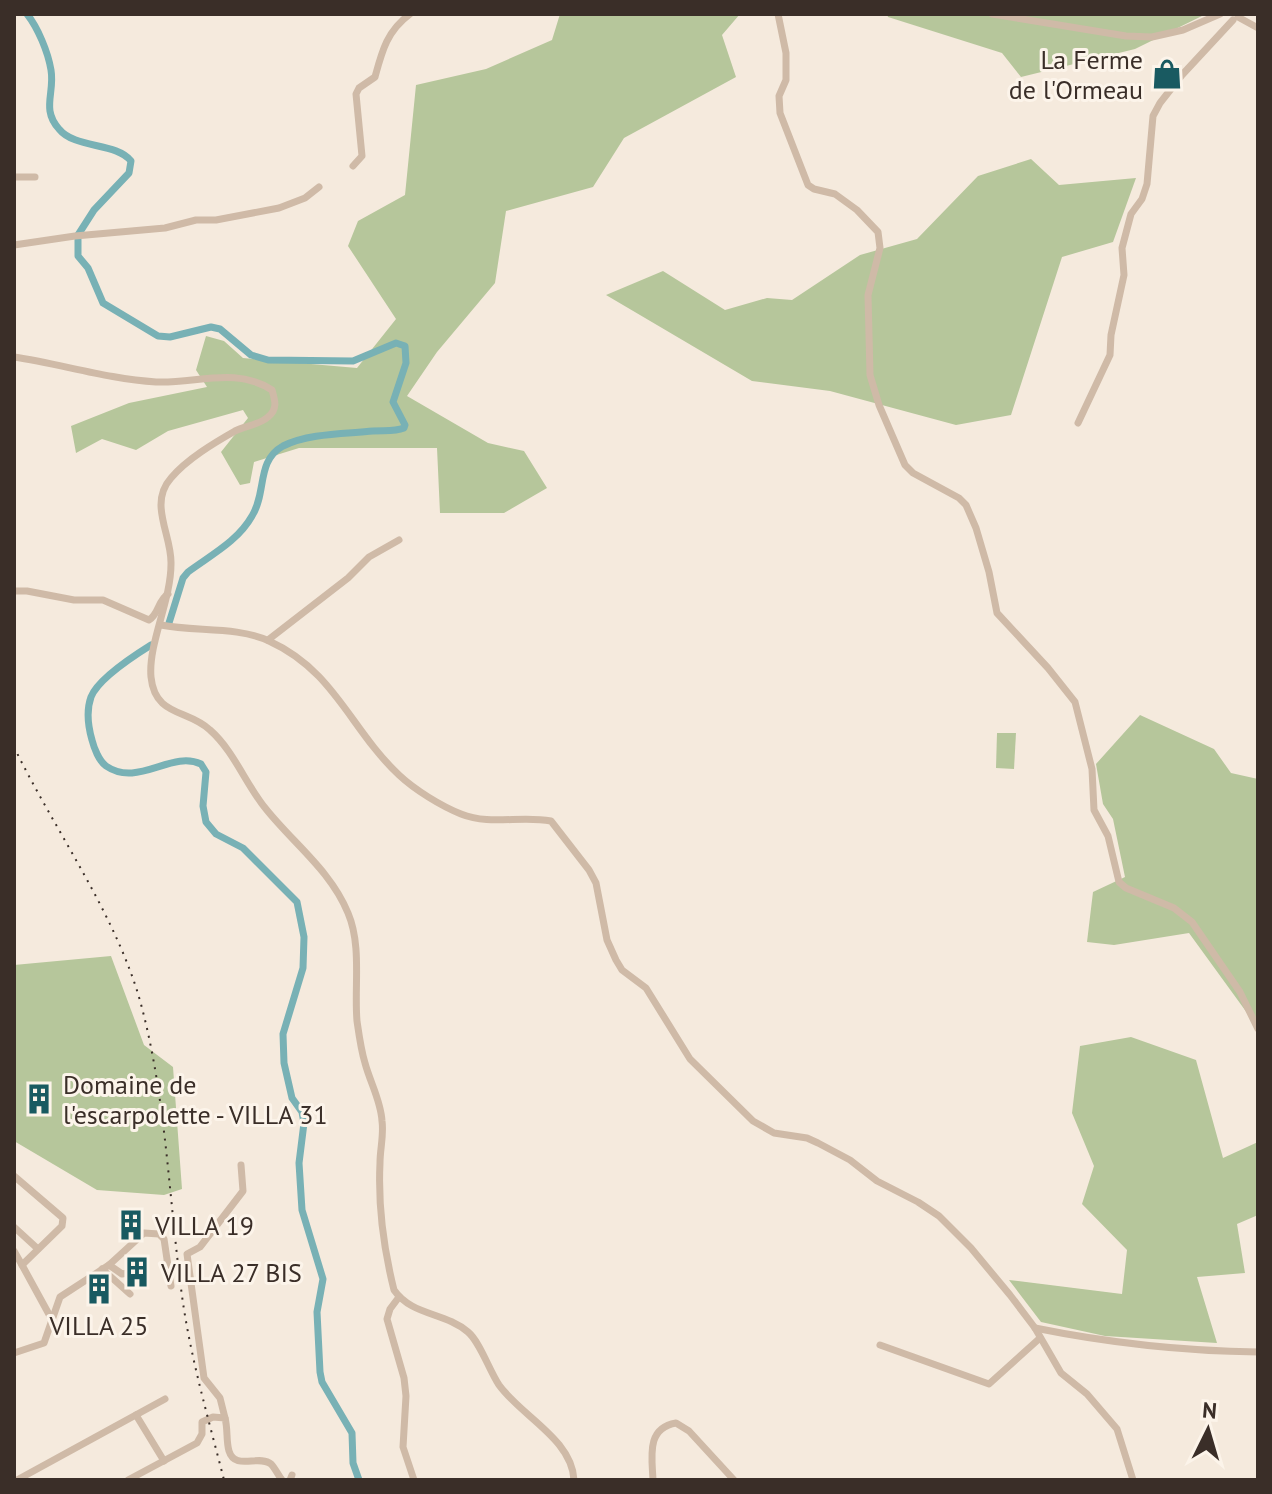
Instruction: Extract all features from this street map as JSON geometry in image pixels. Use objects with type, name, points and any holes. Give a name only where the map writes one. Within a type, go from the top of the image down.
[{"type":"street","points":[[353,166],[362,156],[356,94],[359,88],[375,77],[390,33],[410,14]]},
{"type":"street","points":[[778,14],[786,53],[786,80],[779,96],[780,113],[808,185],[835,194],[866,218],[878,232],[880,248],[868,295],[870,375],[900,456],[913,473],[966,505],[989,572],[997,613],[1025,641],[1075,702],[1092,769],[1094,810],[1108,836],[1119,882],[1126,888],[1174,908],[1192,922],[1240,992],[1258,1029]]},
{"type":"street","points":[[992,14],[1126,36],[1152,37],[1231,16],[1256,26]]},
{"type":"street","points":[[1078,423],[1110,355],[1111,335],[1124,275],[1122,248],[1131,214],[1142,199],[1147,184],[1153,116],[1160,103],[1231,16]]},
{"type":"street","points":[[14,177],[35,177]]},
{"type":"street","points":[[14,245],[165,228],[196,220],[216,220],[279,208],[305,198],[319,187]]},
{"type":"street","points":[[14,357],[155,382],[245,378],[272,390],[275,409],[267,418],[236,430],[183,466],[165,488],[160,508],[171,553],[168,594],[150,672],[156,698],[168,709],[208,727],[220,739],[267,810],[336,886],[350,916],[354,935],[358,1025],[365,1064],[383,1123],[380,1179],[394,1290],[416,1309],[457,1324],[471,1334],[489,1371],[508,1398],[569,1457],[574,1480]]},
{"type":"street","points":[[268,640],[348,578],[369,557],[399,540]]},
{"type":"street","points":[[14,591],[74,600],[103,600],[149,620],[162,597],[168,594]]},
{"type":"street","points":[[161,625],[236,633],[268,640],[299,658],[319,674],[399,776],[457,813],[476,820],[551,821],[596,883],[607,940],[616,960],[622,970],[646,988],[690,1059],[753,1121],[774,1133],[807,1138],[818,1143],[939,1216],[971,1248],[1035,1328],[1061,1373],[1087,1394],[1117,1429],[1133,1480]]},
{"type":"street","points":[[241,1165],[243,1191],[200,1247],[187,1254],[204,1378],[220,1398],[229,1436],[229,1451],[234,1459],[271,1464],[282,1480]]},
{"type":"street","points":[[14,1176],[63,1218],[62,1226],[22,1265]]},
{"type":"street","points":[[14,1227],[38,1249]]},
{"type":"street","points":[[14,1353],[44,1343],[60,1297],[105,1267],[144,1233],[159,1234],[164,1239],[171,1286]]},
{"type":"street","points":[[14,1251],[51,1318]]},
{"type":"street","points":[[105,1267],[122,1274],[128,1273]]},
{"type":"street","points":[[105,1267],[130,1294]]},
{"type":"street","points":[[399,1297],[387,1319],[404,1378],[403,1447],[414,1480]]},
{"type":"street","points":[[1035,1328],[1097,1341],[1148,1347],[1258,1352]]},
{"type":"street","points":[[880,1345],[989,1384],[1040,1338]]},
{"type":"street","points":[[17,1480],[165,1399]]},
{"type":"street","points":[[136,1415],[164,1461]]},
{"type":"street","points":[[128,1480],[197,1443],[204,1419],[225,1418]]},
{"type":"street","points":[[653,1480],[654,1438],[662,1427],[676,1423],[689,1431],[734,1480]]},
{"type":"green space","points":[[560,14],[740,14],[722,35],[736,77],[624,138],[593,187],[506,211],[495,283],[437,352],[407,396],[488,443],[524,451],[547,488],[504,513],[440,513],[437,448],[299,448],[254,462],[250,483],[240,485],[221,452],[248,418],[243,410],[168,431],[136,450],[102,439],[76,453],[71,426],[129,403],[207,387],[196,370],[206,336],[224,341],[243,358],[357,368],[396,319],[348,246],[358,221],[405,195],[416,85],[486,69],[552,40]]},
{"type":"green space","points":[[887,14],[1206,14],[1135,49],[1021,77],[1002,53],[888,17]]},
{"type":"green space","points":[[1031,159],[1059,185],[1136,178],[1113,242],[1062,257],[1011,415],[956,425],[830,391],[752,381],[606,295],[663,271],[725,310],[767,298],[792,300],[860,255],[917,239],[978,176]]},
{"type":"green space","points":[[1140,715],[1214,749],[1231,773],[1258,779],[1258,1028],[1189,933],[1114,945],[1087,942],[1093,892],[1125,877],[1113,819],[1103,804],[1096,764]]},
{"type":"green space","points":[[997,733],[1016,733],[1014,769],[996,768]]},
{"type":"green space","points":[[111,956],[144,1045],[173,1067],[182,1189],[164,1195],[97,1190],[14,1141],[14,965]]},
{"type":"green space","points":[[1131,1037],[1196,1060],[1223,1158],[1258,1142],[1258,1215],[1237,1224],[1245,1273],[1197,1277],[1217,1343],[1105,1336],[1041,1322],[1009,1280],[1122,1294],[1127,1250],[1082,1204],[1094,1166],[1072,1113],[1080,1046]]},
{"type":"waterway","points":[[27,14],[39,33],[50,63],[50,108],[54,122],[75,140],[116,151],[131,161],[129,173],[94,210],[78,235]]},
{"type":"waterway","points":[[78,237],[78,256],[88,268],[103,303],[158,336],[170,337],[211,327],[220,329],[251,355],[268,360],[353,361],[396,343],[405,346],[406,363],[393,402],[404,428],[316,436],[293,442],[275,452],[265,468],[257,507],[252,516],[232,540],[183,578],[169,623]]},
{"type":"waterway","points":[[151,645],[118,668],[95,690],[88,708],[91,735],[101,761],[118,772],[130,773],[178,762],[201,764],[206,772],[203,806],[206,822],[216,834],[243,848],[297,902],[304,937],[303,968],[283,1034],[284,1063],[292,1098],[302,1112],[304,1123],[299,1163],[302,1210],[323,1279],[317,1312],[320,1372],[322,1382],[352,1433],[353,1463],[359,1480]]},
{"type":"railway","points":[[14,747],[102,908],[132,975],[142,1008],[157,1081],[187,1325],[224,1480]]},
{"type":"place","name":"La Ferme de l'Ormeau","points":[[1167,74]]},
{"type":"place","name":"Domaine de l'escarpolette - VILLA 31","points":[[39,1099]]},
{"type":"place","name":"VILLA 19","points":[[131,1225]]},
{"type":"place","name":"VILLA 27 BIS","points":[[137,1272]]},
{"type":"place","name":"VILLA 25","points":[[99,1289]]}]
